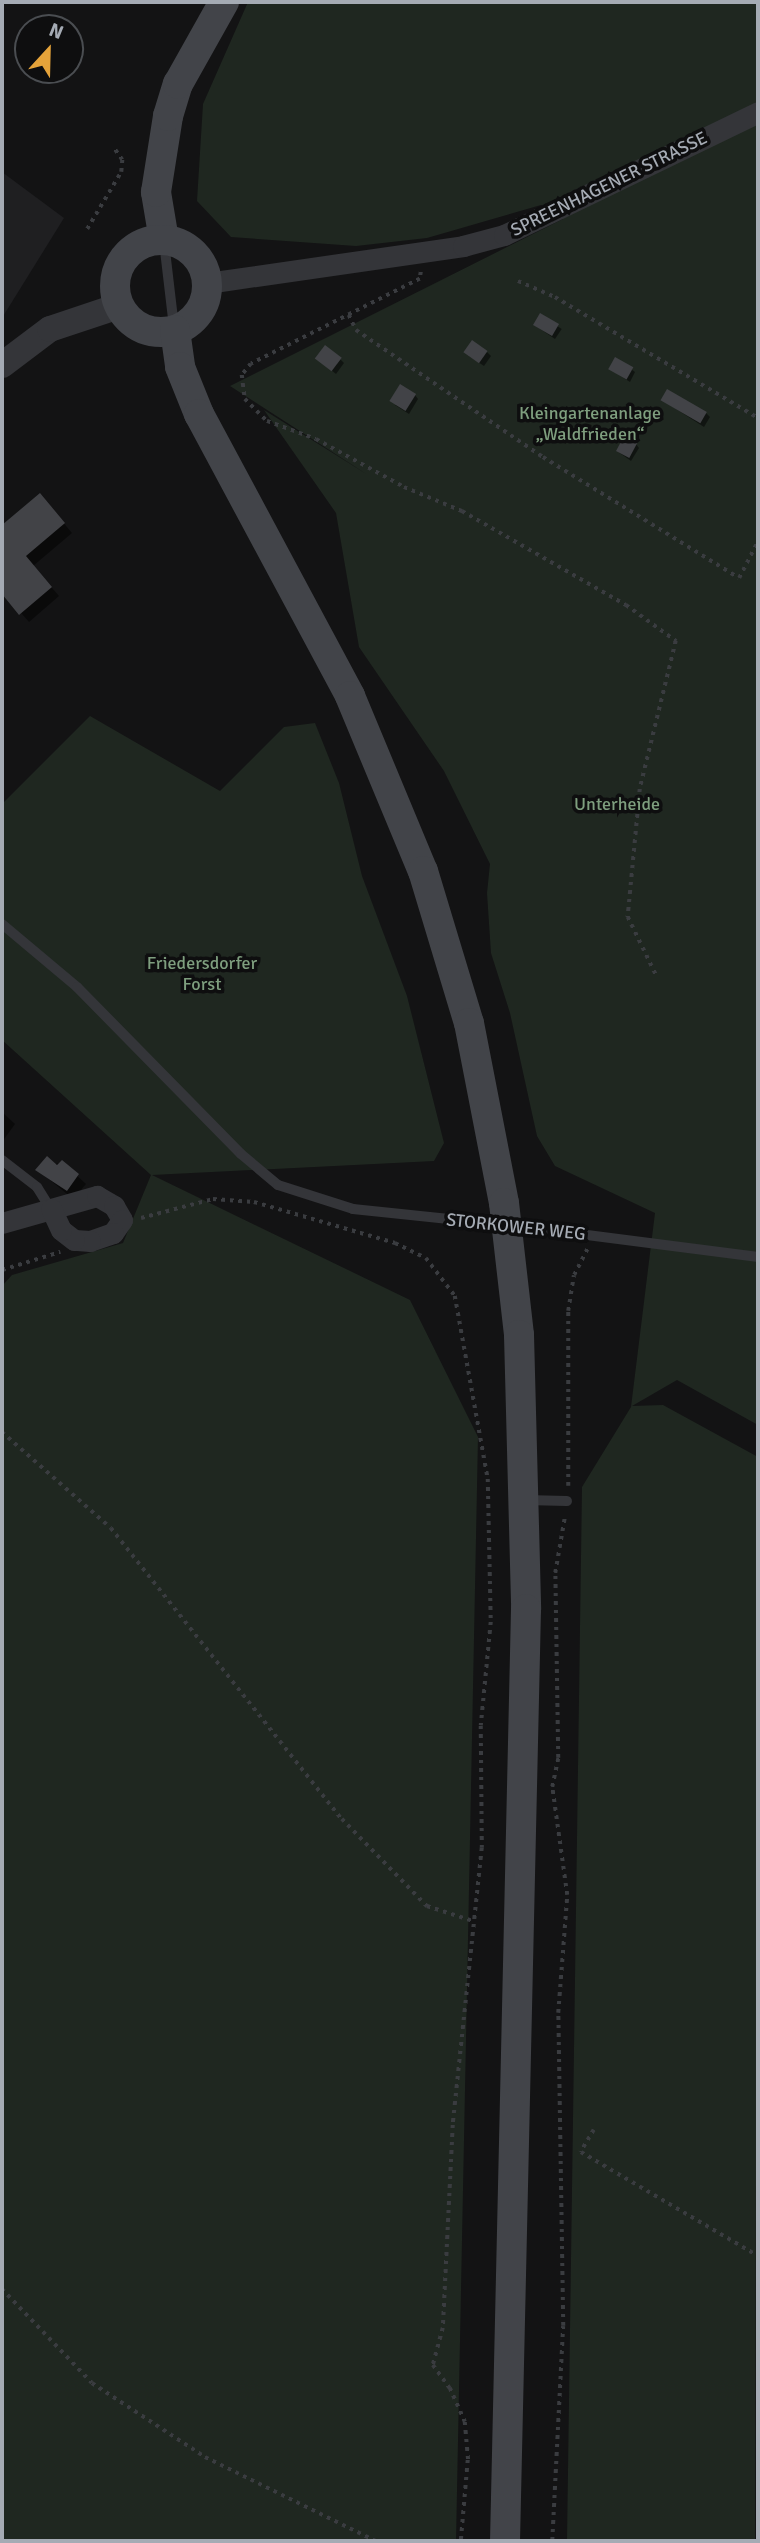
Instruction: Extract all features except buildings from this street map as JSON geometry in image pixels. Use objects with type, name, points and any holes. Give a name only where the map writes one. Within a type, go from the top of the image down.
[{"type":"main road","points":[[164,240],[156,192],[168,116],[178,84],[224,2]]},
{"type":"main road","points":[[164,240],[188,249],[204,270],[207,283],[199,312],[175,330],[162,332],[136,325],[119,306],[115,280],[126,256],[136,247],[164,240]]},
{"type":"main road","points":[[175,330],[180,367],[220,457],[320,639],[378,754],[452,960],[486,1093],[504,1203],[519,1335],[525,1500],[505,2541]]},
{"type":"street","name":"SPREENHAGENER STRASSE","points":[[207,283],[423,251],[503,235],[758,112]]},
{"type":"street","points":[[2,365],[33,339],[66,322],[119,306]]},
{"type":"street","points":[[2,1223],[51,1209],[97,1196],[114,1206],[122,1220],[113,1233],[90,1241],[74,1240],[61,1230],[51,1209]]},
{"type":"lane","points":[[164,240],[175,330]]},
{"type":"lane","name":"STORKOWER WEG","points":[[2,924],[77,986],[241,1154],[278,1185],[353,1209],[594,1235],[758,1257]]},
{"type":"lane","points":[[2,1160],[37,1187],[51,1209]]},
{"type":"lane","points":[[525,1500],[567,1501]]},
{"type":"path","points":[[87,229],[121,172],[122,160],[113,147]]},
{"type":"path","points":[[423,251],[420,279],[251,364],[243,375],[241,386],[253,412],[461,511],[626,606],[677,641],[640,789],[628,917],[656,975]]},
{"type":"path","points":[[519,281],[555,297],[758,418]]},
{"type":"path","points":[[349,315],[356,330],[543,457],[739,578],[758,541]]},
{"type":"path","points":[[144,1217],[213,1199],[254,1202],[395,1243],[426,1258],[455,1296],[488,1479],[491,1622],[481,1726],[482,1848],[453,2125],[443,2328],[433,2365],[450,2388],[465,2422],[468,2460],[461,2541]]},
{"type":"path","points":[[552,2541],[563,2326],[558,2013],[567,1895],[552,1787],[558,1758],[555,1573],[567,1501],[568,1311],[574,1275],[594,1235]]},
{"type":"path","points":[[2,1270],[62,1251],[74,1240]]},
{"type":"path","points":[[2,1432],[111,1528],[342,1819],[427,1906],[473,1921]]},
{"type":"path","points":[[594,2130],[581,2152],[758,2256]]},
{"type":"path","points":[[2,2289],[92,2383],[205,2457],[376,2541]]},
{"type":"shaded area","points":[[2,172],[64,218],[2,318]]},
{"type":"green space","points":[[248,2],[758,2],[758,1425],[677,1380],[632,1406],[663,1405],[758,1457],[755,2541],[567,2541],[582,1487],[631,1407],[655,1213],[555,1166],[537,1136],[510,1013],[491,953],[487,893],[490,864],[444,771],[359,647],[336,513],[264,410],[368,475],[230,386],[563,219],[541,205],[427,238],[356,246],[231,237],[197,201],[203,104]]},
{"type":"green space","name":"Friedersdorfer Forst","points":[[90,716],[220,791],[284,727],[315,723],[339,783],[362,876],[407,996],[444,1143],[434,1161],[152,1175],[410,1300],[478,1437],[456,2541],[2,2541],[2,1286],[12,1275],[123,1243],[151,1175],[2,1040],[2,804]]},
{"type":"park label","name":"Kleingartenanlage „Waldfrieden“","points":[[590,424]]},
{"type":"park label","name":"Unterheide","points":[[617,804]]}]
